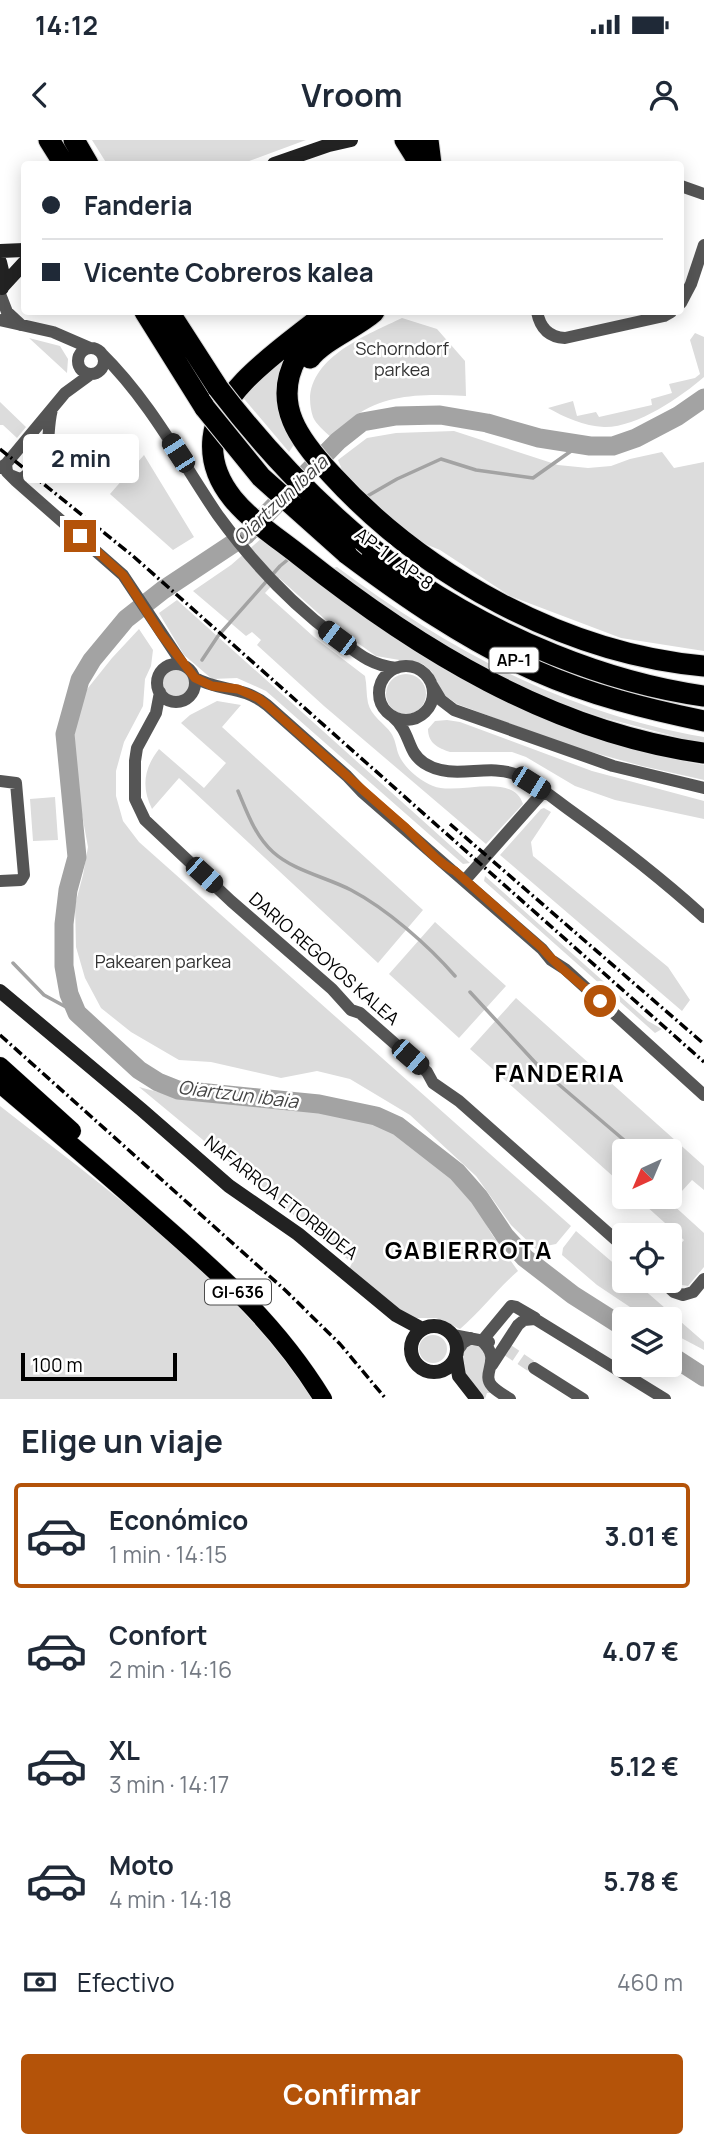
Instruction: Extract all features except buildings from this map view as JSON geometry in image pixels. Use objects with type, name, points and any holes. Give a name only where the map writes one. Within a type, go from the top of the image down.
[{"type":"highway","points":[[49,140],[62,161]]},
{"type":"highway","points":[[74,140],[86,161]]},
{"type":"highway","points":[[405,140],[418,161]]},
{"type":"highway","points":[[428,140],[431,161]]},
{"type":"highway","name":"AP-1 / AP-8","points":[[147,315],[205,408],[261,477],[346,553],[416,604],[484,646],[537,671],[597,694],[647,709],[704,721]]},
{"type":"highway","name":"AP-1 / AP-8","points":[[171,315],[218,388],[260,440],[311,496],[414,581],[476,619],[544,650],[615,676],[704,696]]},
{"type":"highway","points":[[330,315],[291,340],[237,388],[218,416],[212,450],[216,471],[226,491],[253,519],[356,600],[473,674],[524,698],[611,730],[704,753]]},
{"type":"highway","points":[[340,315],[314,324],[293,366],[288,408],[292,423],[313,454],[345,489],[391,533],[472,588],[521,613],[584,639],[664,663],[704,666]]},
{"type":"highway","points":[[314,324],[333,329],[354,315]]},
{"type":"highway","points":[[288,408],[303,368],[314,353],[371,315]]},
{"type":"main road","points":[[283,161],[334,143],[351,140]]},
{"type":"main road","points":[[0,251],[21,250]]},
{"type":"main road","points":[[0,262],[4,279],[1,291]]},
{"type":"main road","points":[[1,291],[21,267]]},
{"type":"main road","name":"NAFARROA ETORBIDEA","points":[[0,985],[14,1002]]},
{"type":"main road","name":"NAFARROA ETORBIDEA","points":[[0,991],[229,1186],[298,1234],[396,1315],[407,1328],[412,1341],[412,1357],[416,1363],[429,1371],[441,1371],[463,1382]]},
{"type":"main road","points":[[0,1066],[66,1125],[136,1200]]},
{"type":"main road","name":"GI-636","points":[[0,1084],[223,1277],[272,1327],[305,1369],[323,1399]]},
{"type":"main road","name":"NAFARROA ETORBIDEA","points":[[396,1315],[422,1329],[439,1326],[453,1335],[457,1354],[456,1368],[477,1399]]},
{"type":"main road","points":[[412,1341],[422,1329]]},
{"type":"main road","points":[[441,1371],[451,1365],[457,1354]]},
{"type":"street","points":[[684,187],[704,194]]},
{"type":"street","points":[[684,298],[704,245]]},
{"type":"street","points":[[1,291],[7,312],[21,325]]},
{"type":"street","points":[[538,315],[539,322],[547,331],[565,338],[666,315]]},
{"type":"street","points":[[0,320],[53,332],[71,339],[96,350],[120,372],[250,557],[290,600],[370,662],[397,668],[409,666],[421,671],[441,700],[454,710],[601,763],[704,788]]},
{"type":"street","points":[[71,339],[84,372],[120,372]]},
{"type":"street","points":[[65,393],[82,351],[96,350]]},
{"type":"street","points":[[5,471],[28,437],[65,393],[96,372],[104,360],[96,350]]},
{"type":"street","points":[[5,471],[20,479],[30,473],[45,456],[49,447],[48,423],[52,408]]},
{"type":"street","points":[[28,437],[40,435],[47,440],[49,447]]},
{"type":"street","points":[[5,471],[113,564],[134,590],[161,634],[195,678],[194,689],[183,700],[172,701],[160,692],[158,682],[166,652],[161,634]]},
{"type":"street","points":[[30,473],[34,497]]},
{"type":"street","points":[[370,662],[380,686],[381,703],[403,726],[416,756],[435,768],[457,773],[484,769],[519,776],[544,791],[610,840],[704,917]]},
{"type":"street","points":[[163,669],[175,664],[183,665]]},
{"type":"street","points":[[380,686],[386,675],[397,668]]},
{"type":"street","points":[[195,678],[212,686],[238,689],[258,698],[704,1095]]},
{"type":"street","points":[[410,739],[419,717],[430,705],[432,685]]},
{"type":"street","name":"DARIO REGOYOS KALEA","points":[[160,692],[156,713],[136,748],[133,787],[139,810],[152,829],[332,989],[351,1010],[360,1013],[427,1072],[433,1083],[459,1101],[612,1236]]},
{"type":"street","points":[[392,716],[404,720],[437,711],[454,710]]},
{"type":"street","points":[[0,781],[16,783],[24,875],[21,880],[0,880]]},
{"type":"street","points":[[465,880],[544,791]]},
{"type":"street","points":[[677,1293],[690,1294],[704,1279]]},
{"type":"street","points":[[457,1354],[463,1343],[476,1339],[511,1306],[516,1307],[664,1399]]},
{"type":"street","points":[[510,1399],[490,1384],[488,1374],[521,1322],[528,1319],[539,1320]]},
{"type":"street","points":[[453,1335],[506,1345]]},
{"type":"street","points":[[476,1339],[491,1350],[492,1365]]},
{"type":"street","points":[[534,1368],[583,1399]]},
{"type":"green space","points":[[92,140],[306,140],[249,161],[105,161]]},
{"type":"green space","name":"Schorndorf parkea","points":[[402,318],[437,329],[465,361],[466,396],[423,395],[380,403],[355,416],[331,437],[313,417],[310,398],[314,381],[323,366],[337,354],[370,333]]},
{"type":"green space","points":[[695,333],[704,337],[704,377],[671,402],[644,417],[617,426],[604,427],[574,420],[548,408],[573,401],[577,416],[596,412],[599,417],[652,405],[651,399],[672,393],[669,384],[695,378],[700,374],[690,340]]},
{"type":"green space","points":[[29,338],[60,346],[68,359],[67,373]]},
{"type":"green space","points":[[296,345],[295,443],[289,452],[240,394]]},
{"type":"green space","points":[[0,402],[26,427],[17,438],[0,425]]},
{"type":"green space","points":[[454,431],[558,465],[588,468],[611,466],[662,452],[674,468],[704,462],[704,651],[621,638],[510,596],[440,550],[413,539],[346,479],[338,460],[367,438],[396,433]]},
{"type":"green space","points":[[144,455],[194,537],[173,550],[110,494]]},
{"type":"green space","points":[[263,537],[377,626],[466,682],[582,733],[663,757],[704,765],[704,780],[573,747],[457,704],[443,694],[432,672],[423,664],[376,656],[328,622],[279,578],[265,593],[314,637],[365,676],[370,708],[391,733],[400,758],[412,773],[428,784],[443,788],[496,786],[517,794],[523,804],[486,844],[324,706],[257,645],[261,640],[252,632],[246,636],[193,591],[231,565]]},
{"type":"green space","points":[[337,567],[422,625],[510,674],[604,712],[704,737],[704,744],[601,717],[545,697],[469,663],[369,600],[333,568]]},
{"type":"green space","points":[[177,600],[470,863],[463,864],[266,691],[237,678],[212,679],[184,655],[159,613]]},
{"type":"green space","name":"Pakearen parkea","points":[[139,629],[153,650],[151,666],[145,679],[143,706],[124,742],[116,771],[116,796],[123,821],[139,842],[571,1226],[556,1244],[546,1246],[545,1258],[511,1225],[476,1176],[410,1115],[350,1079],[317,1071],[281,1078],[211,1062],[179,1060],[131,1032],[101,1008],[85,978],[76,947],[75,905],[88,847],[76,782],[73,740],[80,698]]},
{"type":"green space","points":[[176,669],[186,673],[190,683],[186,693],[176,697],[166,693],[162,683],[166,673]]},
{"type":"green space","points":[[406,674],[420,680],[426,694],[420,708],[406,714],[392,708],[386,694],[392,680]]},
{"type":"green space","points":[[217,701],[241,705],[222,727],[423,910],[378,963],[179,778],[152,809],[145,785],[150,763],[159,749],[204,788],[226,763],[181,723],[190,715]]},
{"type":"green space","points":[[435,721],[460,722],[592,771],[704,801],[704,819],[615,800],[575,786],[526,757],[512,752],[450,752],[438,747],[428,734],[428,729]]},
{"type":"green space","points":[[55,797],[58,840],[33,841],[30,799]]},
{"type":"green space","points":[[544,808],[551,812],[531,842],[533,856],[668,967],[690,1000],[682,1011],[500,855]]},
{"type":"green space","points":[[485,876],[648,1021],[662,1029],[655,1033],[484,881]]},
{"type":"green space","points":[[435,922],[506,986],[459,1038],[389,974]]},
{"type":"green space","points":[[516,998],[674,1139],[612,1139],[612,1175],[470,1049]]},
{"type":"green space","points":[[139,1087],[181,1098],[337,1110],[385,1123],[414,1141],[466,1188],[491,1233],[518,1271],[460,1329],[436,1318],[407,1318],[349,1269],[352,1263]]},
{"type":"green space","points":[[0,1106],[127,1205],[209,1277],[281,1356],[312,1399],[0,1399]]},
{"type":"green space","points":[[682,1146],[704,1166],[704,1190],[692,1180],[682,1191]]},
{"type":"green space","points":[[649,1209],[678,1209],[704,1233],[704,1267],[688,1286],[682,1285],[682,1223],[665,1223]]},
{"type":"green space","points":[[576,1231],[612,1262],[612,1293],[648,1293],[664,1307],[630,1307],[597,1285],[562,1255],[563,1248]]},
{"type":"green space","points":[[682,1323],[704,1342],[704,1350],[682,1338]]},
{"type":"green space","points":[[433,1335],[443,1339],[447,1349],[443,1359],[433,1363],[423,1359],[419,1349],[423,1339]]},
{"type":"green space","points":[[472,1344],[483,1346],[492,1393],[487,1393],[485,1399],[468,1380],[461,1365],[461,1357]]},
{"type":"waterway","name":"Oiartzun ibaia","points":[[612,1320],[573,1295],[525,1258],[457,1172],[398,1126],[376,1116],[319,1104],[178,1090],[139,1070],[77,1013],[69,994],[64,966],[64,924],[68,890],[77,857],[65,734],[80,680],[92,660],[126,619],[163,590],[246,535],[338,441],[362,422],[396,416],[440,415],[487,423],[539,438],[590,446],[613,446],[636,438],[678,416],[704,398]]},
{"type":"waterway","points":[[364,498],[441,459],[476,470],[533,478],[581,444]]},
{"type":"waterway","points":[[202,660],[218,636],[291,557]]},
{"type":"waterway","points":[[238,791],[256,831],[281,859],[341,885],[379,907],[420,940],[455,976]]},
{"type":"waterway","points":[[13,963],[44,995],[77,1013]]},
{"type":"waterway","points":[[470,992],[543,1071],[623,1139]]},
{"type":"waterway","name":"Oiartzun ibaia","points":[[682,1363],[704,1377]]},
{"type":"tunnel","points":[[506,1349],[534,1368]]},
{"type":"railway","points":[[0,449],[133,556],[704,1062]]},
{"type":"railway","points":[[450,824],[704,1044]]},
{"type":"railway","points":[[0,1035],[285,1290],[340,1344],[386,1399]]},
{"type":"district","name":"FANDERIA","points":[[560,1074]]},
{"type":"district","name":"GABIERROTA","points":[[469,1251]]},
{"type":"route","points":[[80,536],[123,575],[161,634],[195,678],[212,686],[238,689],[267,705],[600,1001]]}]
